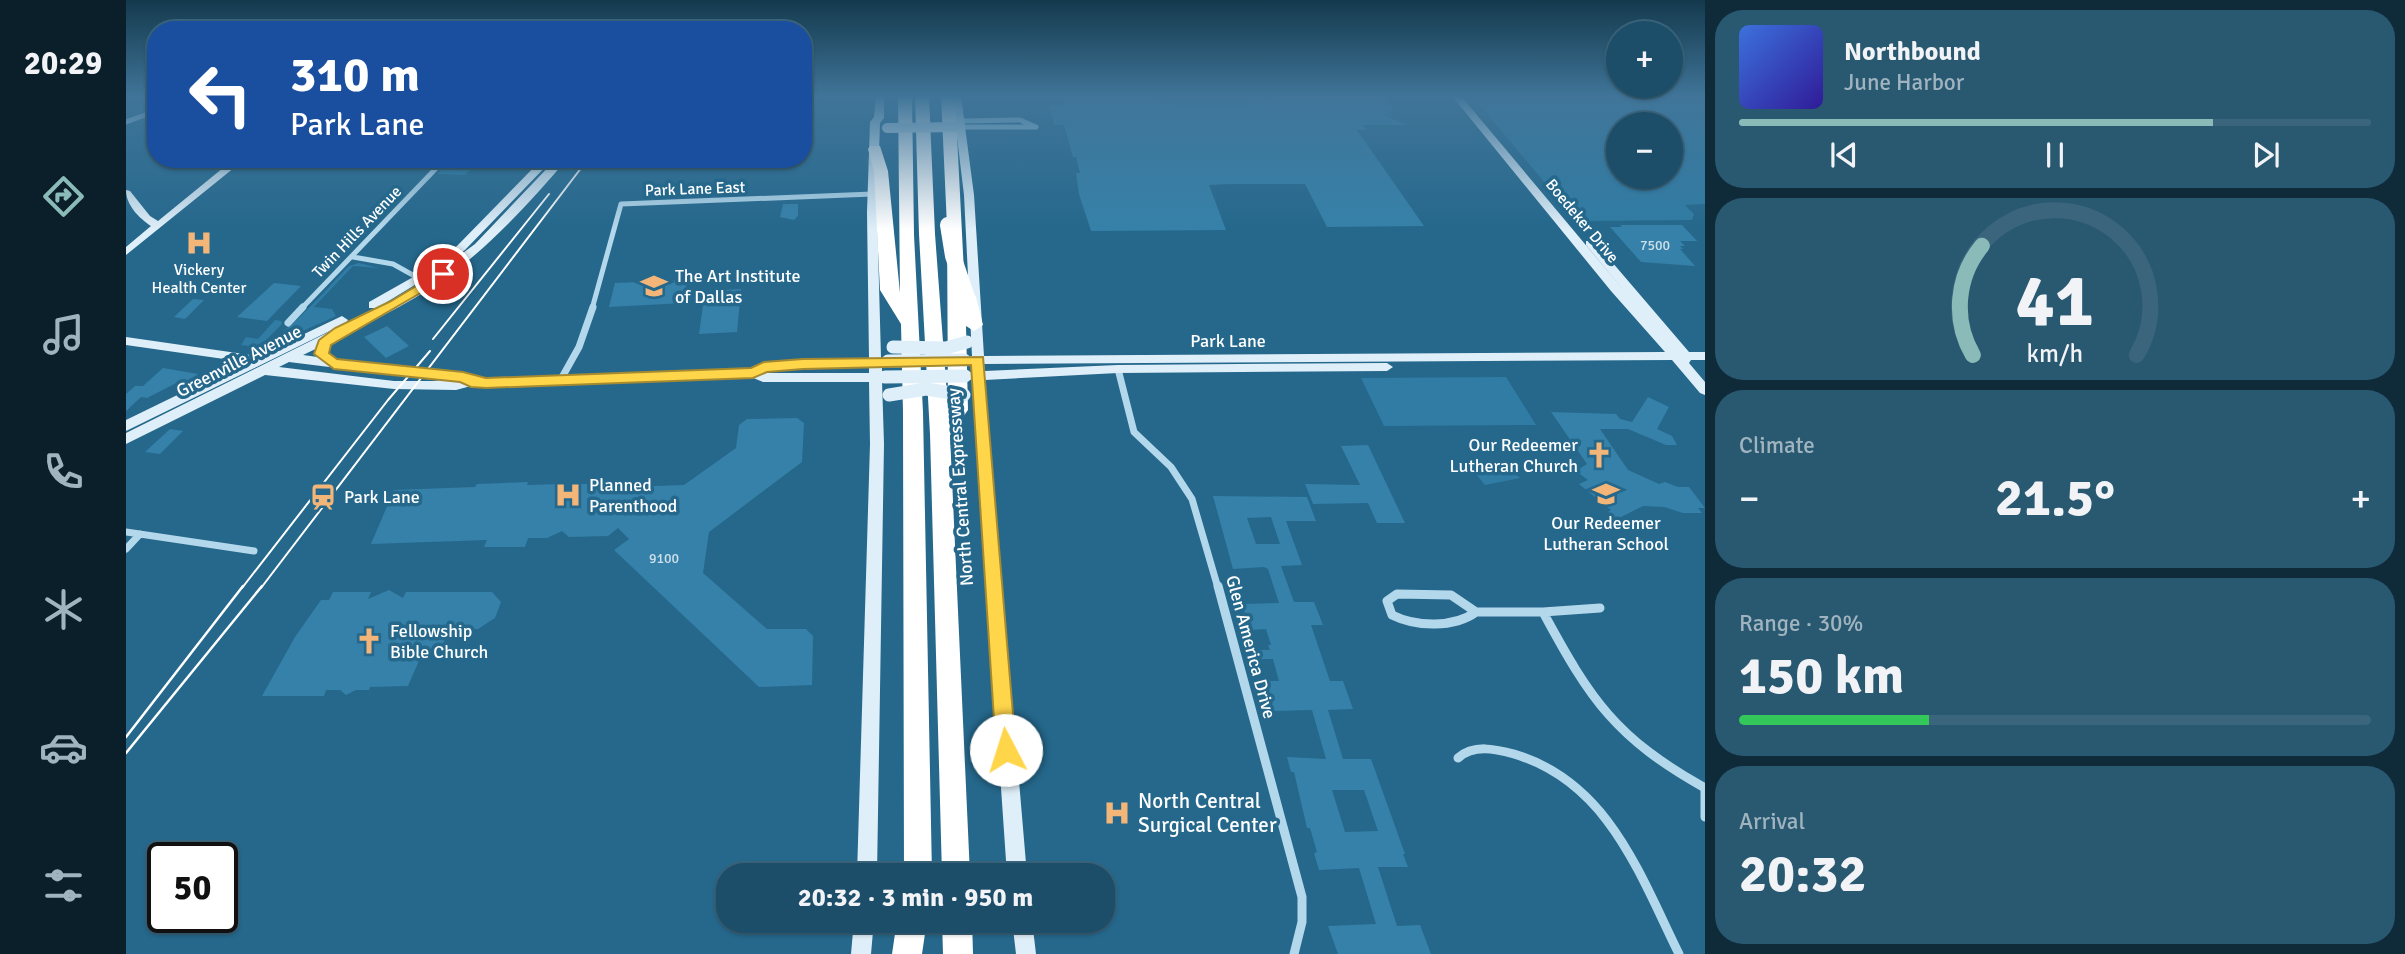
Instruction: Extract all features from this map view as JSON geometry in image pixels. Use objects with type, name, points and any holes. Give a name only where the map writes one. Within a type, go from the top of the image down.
[{"type":"highway","points":[[893,141],[894,164],[905,190]]},
{"type":"highway","points":[[905,141],[918,863]]},
{"type":"highway","name":"North Central Expressway","points":[[924,141],[940,434],[956,863]]},
{"type":"highway","points":[[941,141],[948,225],[953,256],[967,297],[972,335]]},
{"type":"highway","points":[[940,434],[958,410],[955,141]]},
{"type":"highway","points":[[875,149],[881,171],[889,290],[910,325]]},
{"type":"highway","points":[[907,954],[910,933]]},
{"type":"highway","points":[[919,933],[919,954]]},
{"type":"highway","points":[[957,933],[958,954]]},
{"type":"main road","points":[[867,863],[877,405],[882,362],[876,337],[872,194],[875,141]]},
{"type":"main road","name":"North Central Expressway","points":[[961,141],[969,195],[972,335],[978,360],[972,376],[980,408],[1016,863]]},
{"type":"main road","name":"Boedeker Drive","points":[[1498,141],[1705,390]]},
{"type":"main road","points":[[126,252],[229,168]]},
{"type":"main road","name":"Greenville Avenue","points":[[126,439],[260,365],[424,281],[461,248],[539,168]]},
{"type":"main road","name":"Greenville Avenue","points":[[126,426],[340,332],[479,246],[554,168]]},
{"type":"main road","points":[[126,193],[146,218],[158,226]]},
{"type":"main road","points":[[499,208],[513,211]]},
{"type":"main road","points":[[334,364],[321,354],[321,348],[340,332]]},
{"type":"main road","points":[[876,337],[893,346],[953,347],[972,335]]},
{"type":"main road","name":"Park Lane","points":[[126,341],[394,385],[456,386],[471,382],[560,382],[753,373],[764,367],[882,362],[1163,358],[1296,363]]},
{"type":"main road","name":"Park Lane","points":[[753,373],[762,378],[972,376],[1296,363],[1681,359],[1705,356]]},
{"type":"main road","name":"Park Lane","points":[[288,357],[463,377],[471,382]]},
{"type":"main road","points":[[1118,369],[1128,363],[1145,363],[1163,358]]},
{"type":"main road","name":"Park Lane","points":[[1681,359],[1705,365]]},
{"type":"main road","points":[[877,405],[889,395],[905,391],[945,390],[964,395],[980,408]]},
{"type":"main road","points":[[861,954],[862,933]]},
{"type":"main road","points":[[1024,933],[1026,954]]},
{"type":"street","name":"Twin Hills Avenue","points":[[288,323],[437,168]]},
{"type":"street","name":"Park Lane East","points":[[560,382],[571,368],[579,345],[621,204],[872,194]]},
{"type":"street","points":[[353,257],[393,264],[424,281]]},
{"type":"street","name":"Glen America Drive","points":[[1118,369],[1134,432],[1171,467],[1192,499],[1200,520],[1302,897],[1303,922],[1294,954]]},
{"type":"street","points":[[126,532],[254,551]]},
{"type":"street","points":[[126,549],[140,534]]},
{"type":"street","points":[[1476,612],[1451,595],[1397,594],[1387,601],[1392,615],[1409,622],[1459,622],[1476,612],[1543,612],[1600,608]]},
{"type":"street","points":[[1543,612],[1581,681],[1611,720],[1664,765],[1705,790],[1705,817]]},
{"type":"street","points":[[1458,758],[1472,750],[1491,749],[1517,753],[1546,764],[1577,783],[1596,803],[1621,838],[1679,954]]},
{"type":"shaded area","points":[[1509,141],[1606,141],[1606,189],[1683,189],[1683,141],[1705,141],[1705,204],[1685,205],[1694,214],[1692,220],[1577,221]]},
{"type":"shaded area","points":[[442,168],[472,168],[465,175],[437,174]]},
{"type":"shaded area","points":[[359,263],[379,268],[353,266],[314,307],[332,309],[336,316],[265,348],[241,345],[246,337],[258,339],[275,320],[281,321],[282,324],[262,344],[282,333],[349,266]]},
{"type":"shaded area","points":[[1506,377],[1536,425],[1384,426],[1361,378]]},
{"type":"shaded area","points":[[1479,458],[1491,470],[1509,466],[1520,478],[1485,485],[1465,461]]},
{"type":"building","points":[[1068,141],[1364,141],[1424,226],[1327,227],[1305,184],[1231,184],[1209,185],[1226,230],[1091,231],[1079,194],[1076,173],[1080,173],[1076,157],[1073,157]]},
{"type":"building","points":[[783,204],[798,204],[798,216],[794,220],[780,217]]},
{"type":"building","points":[[1620,225],[1682,225],[1697,241],[1680,241],[1685,246],[1680,246],[1683,249],[1680,249],[1695,266],[1641,262],[1610,227],[1622,227]]},
{"type":"building","points":[[687,280],[684,303],[609,307],[615,283]]},
{"type":"building","points":[[274,283],[301,286],[267,321],[237,317]]},
{"type":"building","points":[[741,289],[737,332],[699,334],[705,291]]},
{"type":"building","points":[[193,299],[204,300],[185,319],[174,317]]},
{"type":"building","points":[[387,326],[409,346],[386,358],[364,337]]},
{"type":"building","points":[[163,368],[198,374],[191,381],[184,379],[147,398],[141,397],[126,411],[126,394],[135,386],[143,386]]},
{"type":"building","name":"Our Redeemer Lutheran Church","points":[[1648,397],[1669,407],[1657,429],[1672,436],[1677,445],[1666,445],[1628,429],[1600,429],[1628,470],[1659,484],[1665,482],[1678,487],[1689,487],[1705,508],[1698,508],[1702,513],[1683,513],[1664,507],[1643,506],[1617,519],[1608,512],[1611,510],[1579,484],[1588,480],[1576,471],[1587,464],[1551,412],[1616,414],[1620,419],[1632,422]]},
{"type":"building","name":"Park Lane","points":[[797,418],[804,423],[802,462],[709,532],[703,573],[767,629],[806,629],[813,636],[812,685],[759,687],[614,550],[629,539],[618,528],[608,536],[569,537],[562,531],[547,538],[528,538],[525,547],[484,547],[487,540],[371,544],[394,490],[528,482],[527,485],[562,484],[559,497],[580,484],[624,483],[629,487],[684,485],[736,448],[739,425],[747,419]]},
{"type":"building","points":[[170,429],[183,431],[160,454],[145,452]]},
{"type":"building","points":[[1368,445],[1405,523],[1377,523],[1368,503],[1313,504],[1305,484],[1360,485],[1341,446]]},
{"type":"building","points":[[1213,496],[1307,497],[1316,521],[1286,521],[1302,565],[1281,566],[1294,602],[1314,602],[1323,625],[1311,625],[1330,681],[1343,681],[1353,709],[1328,710],[1343,759],[1371,759],[1405,854],[1408,867],[1378,867],[1397,926],[1420,925],[1431,954],[1338,954],[1328,926],[1376,924],[1359,868],[1319,870],[1314,853],[1317,852],[1310,828],[1307,828],[1294,772],[1291,772],[1287,757],[1326,759],[1312,710],[1273,711],[1264,681],[1279,681],[1273,659],[1255,659],[1253,650],[1270,650],[1268,645],[1271,645],[1266,629],[1250,630],[1242,604],[1279,603],[1268,569],[1233,569]],"holes":[[[1271,517],[1280,544],[1256,544],[1247,518]],[[1332,790],[1364,790],[1378,831],[1345,832]]]},
{"type":"building","name":"Fellowship Bible Church","points":[[389,590],[403,598],[406,592],[492,592],[501,602],[495,618],[478,629],[449,630],[443,645],[438,645],[434,656],[421,656],[408,686],[370,687],[369,690],[356,690],[346,695],[340,690],[326,690],[324,696],[262,696],[295,637],[321,600],[329,600],[333,592],[371,592],[368,599]]},
{"type":"tram line","points":[[261,588],[581,168]]},
{"type":"tram line","points":[[433,339],[549,194]]},
{"type":"tram line","points":[[242,588],[388,400],[430,351]]},
{"type":"tram line","points":[[126,737],[243,586]]},
{"type":"tram line","points":[[126,753],[262,586]]},
{"type":"place","name":"Vickery Health Center","points":[[199,243]]},
{"type":"place","name":"The Art Institute of Dallas","points":[[654,286]]},
{"type":"place","name":"Our Redeemer Lutheran Church","points":[[1599,455]]},
{"type":"place","name":"Our Redeemer Lutheran School","points":[[1606,494]]},
{"type":"place","name":"Planned Parenthood","points":[[568,495]]},
{"type":"place","name":"Park Lane","points":[[323,497]]},
{"type":"place","name":"Fellowship Bible Church","points":[[369,641]]},
{"type":"place","name":"North Central Surgical Center","points":[[1117,813]]},
{"type":"route","points":[[443,274],[395,304],[329,338],[321,348],[321,354],[334,364],[463,377],[471,382],[486,383],[753,373],[764,367],[803,364],[978,360],[1006,750]]}]
